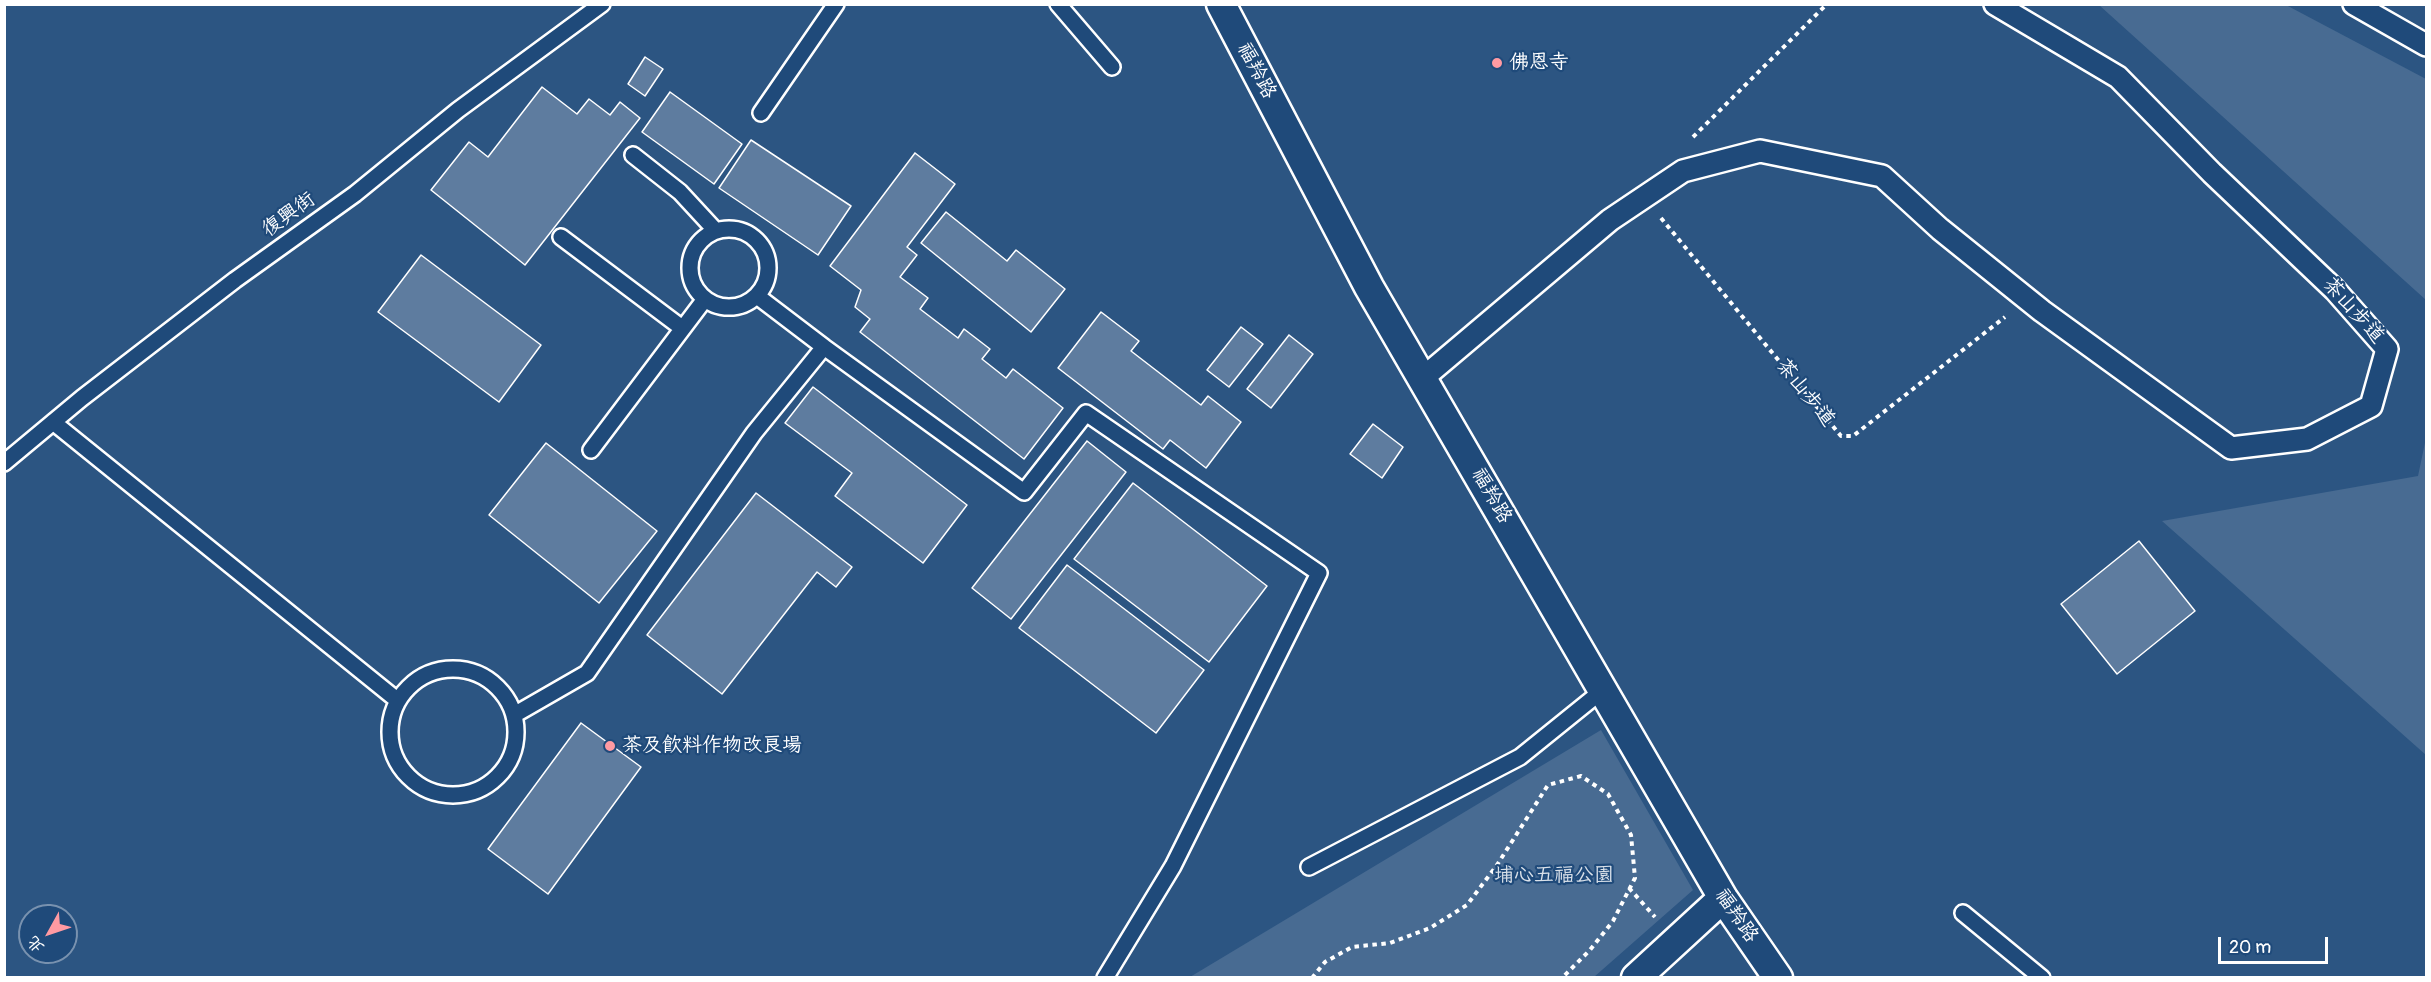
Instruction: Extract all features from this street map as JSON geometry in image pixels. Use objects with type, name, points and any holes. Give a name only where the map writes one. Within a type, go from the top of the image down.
[{"type":"street","name":"福羚路","points":[[1221,4],[1370,287],[1723,898],[1778,978]]},
{"type":"street","name":"茶山步道","points":[[1423,378],[1610,220],[1644,197],[1683,171],[1760,151],[1882,176],[1940,229],[2027,299],[2231,448],[2307,439],[2371,406],[2387,349],[2335,290],[2212,173],[2118,77],[1995,4]]},
{"type":"street","points":[[2354,4],[2427,45]]},
{"type":"street","points":[[1636,978],[1723,898]]},
{"type":"lane","name":"復興街","points":[[4,462],[235,280],[355,194],[458,110],[602,4]]},
{"type":"lane","points":[[761,113],[836,4]]},
{"type":"lane","points":[[1058,4],[1113,67]]},
{"type":"lane","points":[[633,155],[680,192],[716,231]]},
{"type":"lane","points":[[729,229],[742,231],[754,237],[768,259],[765,285],[757,296],[735,308],[722,307],[705,299],[693,284],[690,272],[690,259],[695,247],[705,237],[716,231],[729,229]]},
{"type":"lane","points":[[561,237],[682,328]]},
{"type":"lane","points":[[757,296],[1024,492],[1086,413],[1319,573],[1173,866],[1105,978]]},
{"type":"lane","points":[[591,450],[705,299]]},
{"type":"lane","points":[[514,715],[587,673],[754,433],[824,347]]},
{"type":"lane","points":[[53,422],[397,700]]},
{"type":"lane","points":[[449,668],[471,671],[490,680],[505,695],[514,715],[516,736],[512,757],[501,774],[485,787],[466,794],[446,796],[426,790],[409,778],[397,762],[390,742],[390,721],[397,700],[411,684],[429,672],[449,668]]},
{"type":"lane","points":[[1309,867],[1520,757],[1603,690]]},
{"type":"lane","points":[[1963,913],[2042,978]]},
{"type":"path","points":[[1685,145],[1827,4]]},
{"type":"path","name":"茶山步道","points":[[1644,197],[1840,436],[1853,436],[2027,299]]},
{"type":"path","points":[[1312,978],[1325,962],[1352,947],[1390,943],[1430,928],[1467,905],[1497,865],[1548,785],[1581,776],[1608,794],[1631,835],[1635,878],[1613,921],[1590,951],[1562,978]]},
{"type":"green space","points":[[2099,5],[2286,5],[2426,79],[2426,300]]},
{"type":"green space","points":[[2426,438],[2426,755],[2162,521],[2418,476]]},
{"type":"green space","name":"埔心五福公園","points":[[1601,730],[1693,890],[1594,977],[1190,977]]},
{"type":"building","points":[[645,57],[663,69],[645,96],[628,84]]},
{"type":"building","points":[[542,87],[577,114],[589,99],[610,115],[620,102],[640,118],[525,265],[431,190],[469,142],[488,157]]},
{"type":"building","points":[[670,92],[742,144],[714,184],[642,132]]},
{"type":"building","points":[[751,140],[851,206],[818,255],[719,188]]},
{"type":"building","points":[[915,153],[955,184],[907,247],[917,255],[900,277],[928,298],[920,309],[958,338],[964,329],[990,349],[982,359],[1006,378],[1013,369],[1063,408],[1024,459],[860,332],[870,319],[855,307],[861,290],[830,266]]},
{"type":"building","points":[[946,212],[1007,261],[1016,250],[1065,289],[1031,332],[921,243]]},
{"type":"building","points":[[421,255],[541,345],[499,402],[378,312]]},
{"type":"building","points":[[1101,312],[1139,341],[1131,351],[1201,405],[1208,396],[1241,422],[1206,468],[1170,440],[1163,449],[1058,368]]},
{"type":"building","points":[[1241,327],[1263,344],[1229,387],[1207,370]]},
{"type":"building","points":[[1289,335],[1313,354],[1271,408],[1247,389]]},
{"type":"building","points":[[813,387],[967,505],[923,563],[835,496],[852,473],[785,423]]},
{"type":"building","points":[[1373,424],[1403,447],[1382,478],[1350,454]]},
{"type":"building","points":[[1087,441],[1126,472],[1011,619],[972,588]]},
{"type":"building","points":[[546,443],[657,531],[599,603],[489,515]]},
{"type":"building","points":[[1133,483],[1267,586],[1209,662],[1074,559]]},
{"type":"building","points":[[756,493],[852,567],[836,587],[817,572],[722,694],[647,635]]},
{"type":"building","points":[[2139,541],[2195,611],[2117,674],[2061,604]]},
{"type":"building","points":[[1067,565],[1204,670],[1156,733],[1019,628]]},
{"type":"building","points":[[581,723],[641,767],[548,894],[488,849]]},
{"type":"place","name":"佛恩寺","points":[[1497,63]]},
{"type":"place","name":"茶及飲料作物改良場","points":[[610,746]]}]
